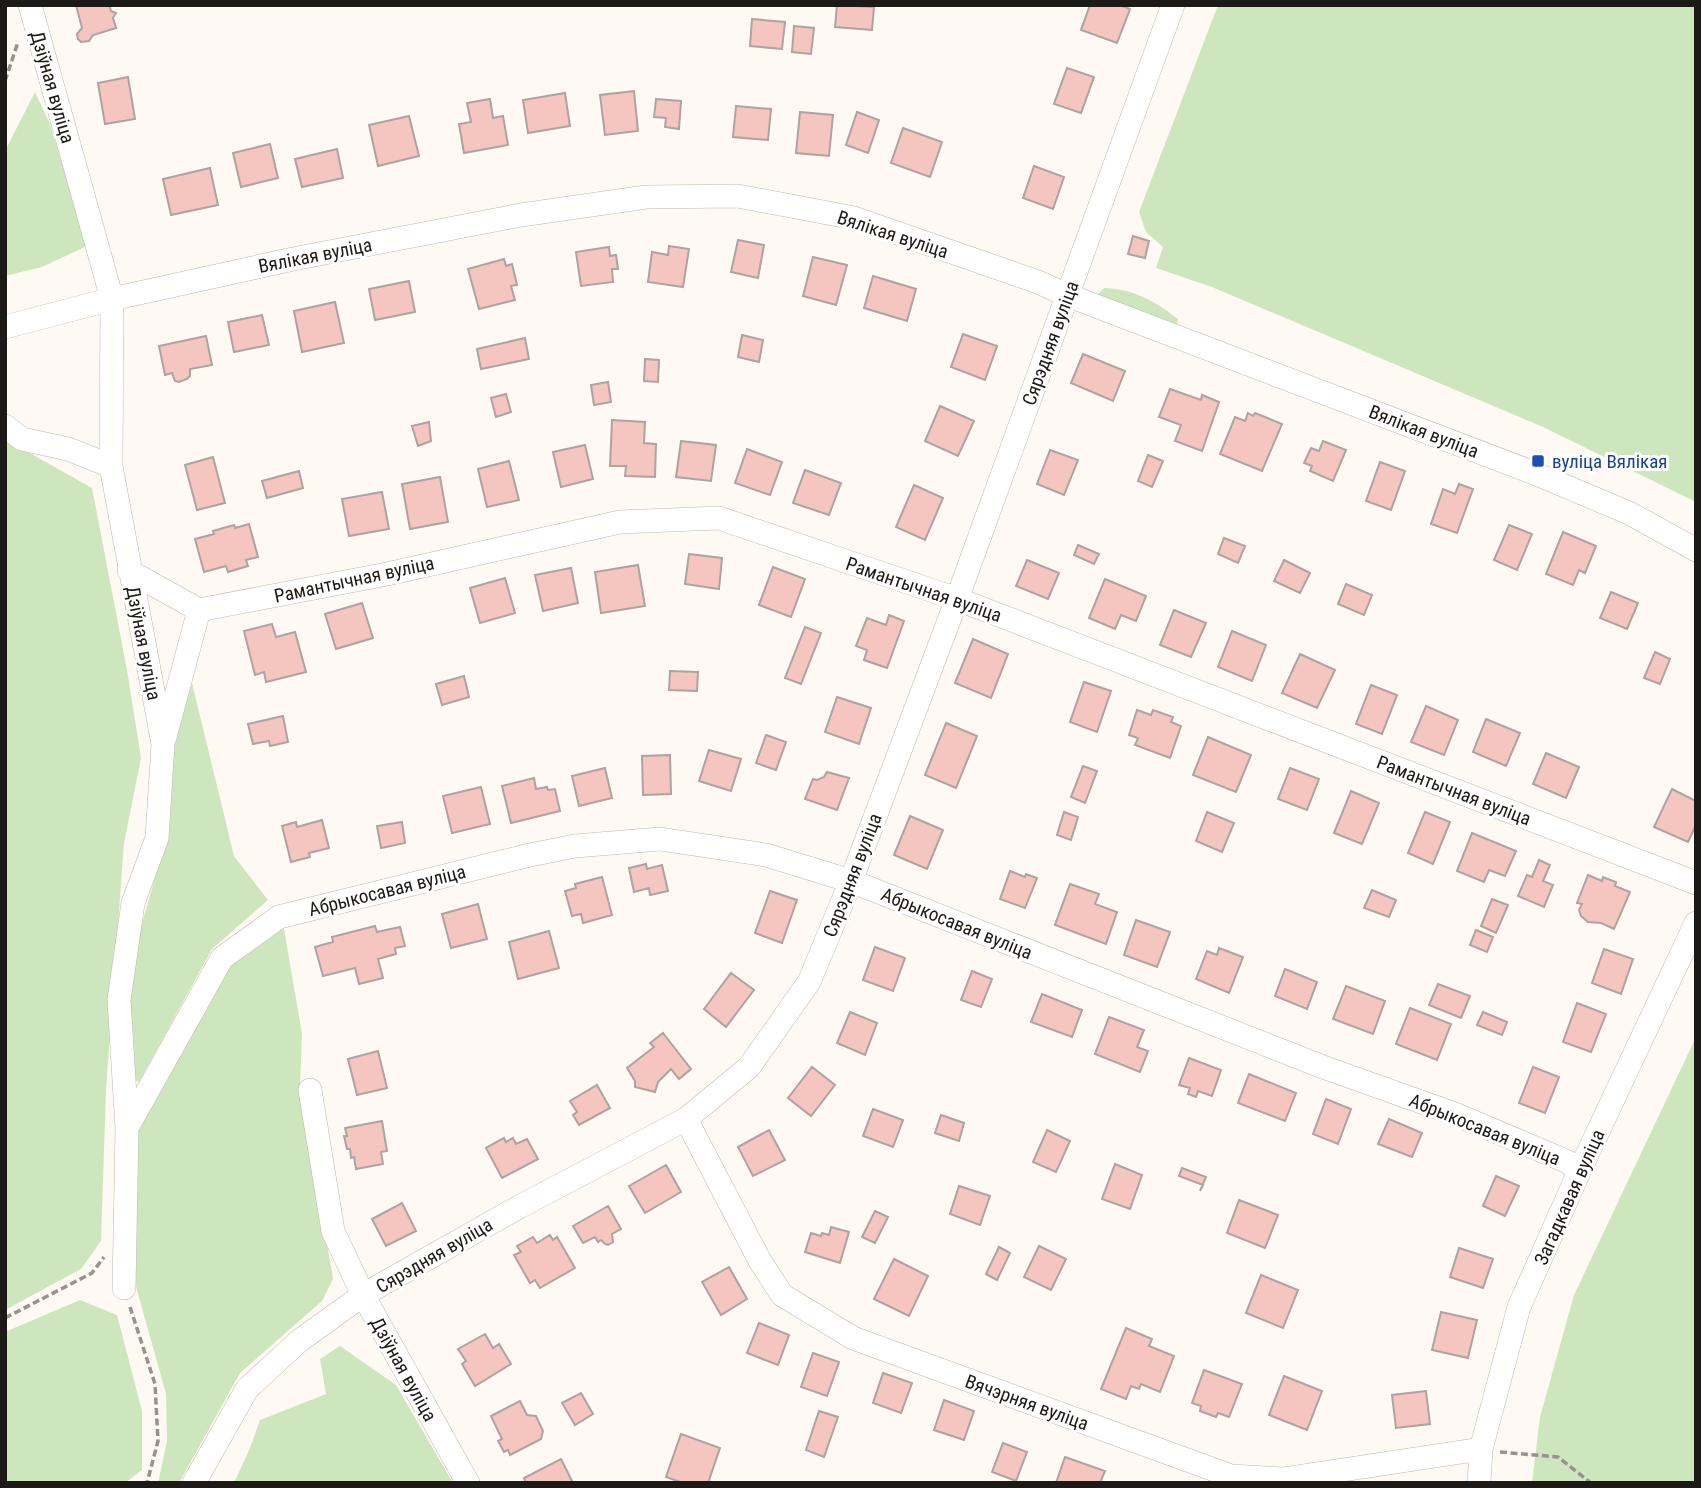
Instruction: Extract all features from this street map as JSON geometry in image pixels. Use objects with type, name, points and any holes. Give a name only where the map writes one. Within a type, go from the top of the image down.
[{"type":"street","name":"Сярэдняя вуліца","points":[[194,1483],[247,1389],[299,1341],[363,1295],[519,1207],[685,1119],[749,1067],[809,982],[957,599],[1173,5]]},
{"type":"street","name":"Дзіўная вуліца","points":[[30,6],[112,299],[111,467],[163,744],[157,838],[133,903],[119,1000],[127,1129],[124,1288]]},
{"type":"street","name":"Вялікая вуліца","points":[[5,327],[112,299],[293,259],[521,215],[646,197],[738,197],[854,218],[1038,282],[1534,473],[1629,513],[1696,550]]},
{"type":"street","points":[[5,426],[23,439],[68,449],[111,467]]},
{"type":"street","name":"Рамантычная вуліца","points":[[199,610],[387,574],[620,522],[719,518],[957,599],[1696,883]]},
{"type":"street","points":[[130,571],[199,610],[163,744]]},
{"type":"street","name":"Абрыкосавая вуліца","points":[[127,1129],[222,958],[279,917],[530,855],[575,846],[660,839],[766,855],[850,881],[1322,1067],[1455,1114],[1568,1162],[1580,1171]]},
{"type":"street","name":"Загадкавая вуліца","points":[[1479,1483],[1481,1448],[1519,1307],[1696,923]]},
{"type":"street","name":"Дзіўная вуліца","points":[[310,1090],[333,1231],[363,1295],[468,1483]]},
{"type":"street","name":"Вячэрняя вуліца","points":[[685,1119],[760,1261],[782,1295],[853,1338],[1231,1476],[1283,1479],[1481,1448]]},
{"type":"path","points":[[5,81],[30,6]]},
{"type":"path","points":[[5,1318],[92,1273],[125,1230]]},
{"type":"path","points":[[124,1288],[155,1384],[158,1441],[147,1483]]},
{"type":"path","points":[[1481,1448],[1558,1457],[1591,1483]]},
{"type":"green space","points":[[1218,5],[1696,5],[1696,502],[1543,427],[1212,287],[1156,268],[1163,247],[1146,232],[1139,212]]},
{"type":"green space","points":[[35,92],[50,124],[87,246],[42,267],[5,276],[5,151]]},
{"type":"green space","points":[[1104,288],[1144,297],[1161,307],[1178,319],[1176,334],[1095,298]]},
{"type":"green space","points":[[5,439],[92,488],[141,758],[124,843],[106,1090],[101,1241],[81,1269],[5,1310]]},
{"type":"green space","points":[[192,683],[234,856],[268,900],[212,949],[139,1082],[134,1080],[128,1016],[137,941],[164,846],[173,746]]},
{"type":"green space","points":[[283,923],[302,1034],[300,1087],[333,1279],[322,1301],[240,1373],[179,1483],[158,1483],[167,1441],[166,1394],[135,1283],[135,1128],[231,960]]},
{"type":"green space","points":[[1696,1037],[1696,1483],[1532,1483],[1540,1417],[1574,1295]]},
{"type":"green space","points":[[80,1300],[117,1315],[142,1411],[142,1470],[125,1483],[7,1483],[5,1332]]},
{"type":"green space","points":[[340,1346],[396,1385],[453,1483],[234,1483],[260,1420],[326,1394],[320,1359]]},
{"type":"building","points":[[76,5],[109,5],[111,11],[116,13],[113,18],[116,28],[81,42],[77,34],[82,28]]},
{"type":"building","points":[[837,5],[874,7],[872,30],[835,27]]},
{"type":"building","points":[[1090,5],[1120,5],[1130,9],[1117,43],[1081,30]]},
{"type":"building","points":[[752,19],[785,22],[782,49],[750,46]]},
{"type":"building","points":[[794,26],[814,28],[811,54],[792,52]]},
{"type":"building","points":[[1067,68],[1094,77],[1081,113],[1054,104]]},
{"type":"building","points":[[128,77],[135,119],[105,124],[98,83]]},
{"type":"building","points":[[634,91],[638,131],[605,135],[600,95]]},
{"type":"building","points":[[565,93],[570,126],[528,133],[523,100]]},
{"type":"building","points":[[490,99],[493,118],[503,116],[508,145],[464,153],[459,124],[471,122],[467,103]]},
{"type":"building","points":[[656,99],[681,101],[679,129],[665,127],[666,118],[654,117]]},
{"type":"building","points":[[736,106],[771,109],[768,140],[733,137]]},
{"type":"building","points":[[800,112],[833,115],[829,156],[796,153]]},
{"type":"building","points":[[857,112],[879,120],[868,153],[846,145]]},
{"type":"building","points":[[409,116],[419,156],[378,166],[369,125]]},
{"type":"building","points":[[903,128],[942,142],[930,177],[891,163]]},
{"type":"building","points":[[270,144],[278,178],[241,187],[233,153]]},
{"type":"building","points":[[337,149],[343,178],[302,187],[295,159]]},
{"type":"building","points":[[1034,166],[1064,177],[1053,209],[1023,198]]},
{"type":"building","points":[[210,168],[218,205],[171,215],[163,179]]},
{"type":"building","points":[[1133,236],[1149,241],[1145,258],[1128,254]]},
{"type":"building","points":[[738,240],[764,245],[758,278],[731,272]]},
{"type":"building","points":[[669,246],[689,249],[683,287],[648,282],[652,252],[668,255]]},
{"type":"building","points":[[609,247],[610,256],[616,255],[618,269],[612,269],[613,282],[581,286],[576,252]]},
{"type":"building","points":[[813,257],[847,265],[836,305],[803,296]]},
{"type":"building","points":[[504,259],[506,266],[512,264],[517,285],[511,286],[515,300],[479,309],[468,269]]},
{"type":"building","points":[[873,276],[916,289],[907,321],[864,308]]},
{"type":"building","points":[[409,281],[415,312],[375,320],[369,289]]},
{"type":"building","points":[[335,302],[344,343],[302,352],[294,311]]},
{"type":"building","points":[[262,315],[269,345],[234,352],[228,322]]},
{"type":"building","points":[[963,334],[997,346],[985,380],[951,367]]},
{"type":"building","points":[[742,335],[763,340],[759,362],[738,357]]},
{"type":"building","points":[[206,336],[212,365],[190,369],[190,376],[179,382],[175,381],[172,373],[165,375],[159,346]]},
{"type":"building","points":[[525,338],[529,359],[481,369],[477,349]]},
{"type":"building","points":[[1083,354],[1125,371],[1113,401],[1071,383]]},
{"type":"building","points":[[645,359],[659,360],[658,382],[644,381]]},
{"type":"building","points":[[608,382],[611,402],[594,405],[591,385]]},
{"type":"building","points":[[1170,389],[1201,400],[1202,395],[1219,402],[1202,451],[1175,441],[1181,425],[1159,417]]},
{"type":"building","points":[[506,394],[511,412],[496,417],[491,398]]},
{"type":"building","points":[[940,406],[974,421],[958,456],[925,441]]},
{"type":"building","points":[[1248,413],[1253,416],[1255,413],[1282,424],[1262,471],[1220,454],[1235,417],[1245,421]]},
{"type":"building","points":[[612,420],[645,422],[644,443],[656,444],[655,477],[625,476],[626,466],[610,466]]},
{"type":"building","points":[[429,422],[431,441],[418,446],[412,426]]},
{"type":"building","points":[[681,441],[716,445],[711,481],[676,477]]},
{"type":"building","points":[[1323,441],[1346,450],[1333,481],[1310,471],[1312,466],[1304,463],[1311,448],[1319,451]]},
{"type":"building","points":[[585,445],[593,479],[561,487],[553,452]]},
{"type":"building","points":[[747,449],[782,462],[770,495],[735,483]]},
{"type":"building","points":[[1050,450],[1078,460],[1064,495],[1037,484]]},
{"type":"building","points":[[1148,455],[1163,461],[1152,487],[1138,481]]},
{"type":"building","points":[[213,457],[225,503],[197,510],[185,465]]},
{"type":"building","points":[[509,461],[519,500],[487,507],[478,469]]},
{"type":"building","points":[[1380,462],[1405,471],[1391,510],[1366,501]]},
{"type":"building","points":[[805,470],[841,483],[829,515],[793,503]]},
{"type":"building","points":[[299,471],[303,488],[267,498],[262,481]]},
{"type":"building","points":[[440,477],[448,522],[410,529],[402,484]]},
{"type":"building","points":[[1459,484],[1473,489],[1457,533],[1431,524],[1443,489],[1455,494]]},
{"type":"building","points":[[914,485],[943,498],[925,540],[896,527]]},
{"type":"building","points":[[382,492],[389,529],[349,536],[342,499]]},
{"type":"building","points":[[249,524],[258,557],[246,560],[248,566],[228,572],[226,566],[204,572],[195,539],[234,525],[235,528]]},
{"type":"building","points":[[1509,525],[1532,534],[1517,570],[1494,560]]},
{"type":"building","points":[[1563,532],[1596,546],[1585,573],[1579,570],[1573,585],[1546,574]]},
{"type":"building","points":[[1224,538],[1245,546],[1238,563],[1218,554]]},
{"type":"building","points":[[1078,545],[1099,554],[1094,564],[1074,555]]},
{"type":"building","points":[[689,554],[722,558],[719,589],[685,584]]},
{"type":"building","points":[[1027,560],[1059,573],[1048,599],[1016,586]]},
{"type":"building","points":[[1284,560],[1310,573],[1300,593],[1274,581]]},
{"type":"building","points":[[638,565],[645,606],[601,613],[595,572]]},
{"type":"building","points":[[773,567],[805,579],[791,617],[759,605]]},
{"type":"building","points":[[571,568],[578,603],[543,611],[535,575]]},
{"type":"building","points":[[505,578],[515,613],[480,623],[470,588]]},
{"type":"building","points":[[1105,579],[1146,596],[1136,621],[1121,615],[1115,629],[1089,618]]},
{"type":"building","points":[[1346,584],[1372,595],[1364,615],[1338,604]]},
{"type":"building","points":[[1611,592],[1638,603],[1627,629],[1600,618]]},
{"type":"building","points":[[362,603],[373,638],[336,649],[325,614]]},
{"type":"building","points":[[1174,610],[1206,623],[1191,657],[1160,645]]},
{"type":"building","points":[[889,615],[904,621],[887,668],[864,660],[867,650],[856,646],[867,618],[886,625]]},
{"type":"building","points":[[272,624],[276,637],[295,632],[306,672],[266,682],[264,672],[255,675],[244,631]]},
{"type":"building","points":[[805,627],[821,633],[801,684],[785,678]]},
{"type":"building","points":[[1232,631],[1266,645],[1252,681],[1218,667]]},
{"type":"building","points":[[973,639],[1008,654],[991,698],[955,683]]},
{"type":"building","points":[[1655,652],[1670,659],[1660,684],[1644,678]]},
{"type":"building","points":[[1300,654],[1335,670],[1317,708],[1282,693]]},
{"type":"building","points":[[670,671],[698,672],[697,691],[669,690]]},
{"type":"building","points":[[464,676],[469,697],[442,705],[436,684]]},
{"type":"building","points":[[1084,682],[1111,691],[1097,732],[1070,722]]},
{"type":"building","points":[[1371,685],[1397,695],[1382,734],[1356,724]]},
{"type":"building","points":[[837,697],[871,708],[859,744],[825,732]]},
{"type":"building","points":[[1426,706],[1458,720],[1444,755],[1411,742]]},
{"type":"building","points":[[1137,710],[1151,715],[1153,710],[1173,717],[1171,722],[1181,726],[1170,758],[1135,745],[1138,738],[1129,735]]},
{"type":"building","points":[[283,716],[288,742],[270,746],[269,741],[253,744],[248,724]]},
{"type":"building","points":[[1486,719],[1520,733],[1506,766],[1473,752]]},
{"type":"building","points":[[946,723],[977,736],[956,788],[925,775]]},
{"type":"building","points":[[766,735],[786,742],[776,770],[756,763]]},
{"type":"building","points":[[1208,737],[1251,755],[1236,792],[1193,775]]},
{"type":"building","points":[[709,750],[741,759],[731,791],[699,781]]},
{"type":"building","points":[[1546,753],[1579,767],[1566,798],[1533,784]]},
{"type":"building","points":[[670,755],[671,794],[643,795],[642,756]]},
{"type":"building","points":[[1083,766],[1097,771],[1085,803],[1071,797]]},
{"type":"building","points":[[605,768],[612,798],[579,806],[572,776]]},
{"type":"building","points":[[1290,768],[1319,779],[1307,810],[1278,799]]},
{"type":"building","points":[[827,772],[849,778],[837,810],[805,799],[813,779],[824,777]]},
{"type":"building","points":[[534,778],[536,789],[555,789],[560,811],[511,823],[502,786]]},
{"type":"building","points":[[481,787],[490,824],[452,833],[443,796]]},
{"type":"building","points":[[1672,789],[1696,801],[1696,825],[1688,842],[1654,827]]},
{"type":"building","points":[[1351,791],[1379,803],[1362,844],[1334,833]]},
{"type":"building","points":[[1064,812],[1078,817],[1071,840],[1057,835]]},
{"type":"building","points":[[1207,812],[1234,823],[1222,852],[1196,841]]},
{"type":"building","points":[[1425,812],[1450,822],[1433,864],[1408,853]]},
{"type":"building","points":[[910,816],[943,830],[927,869],[894,855]]},
{"type":"building","points":[[322,820],[329,848],[309,853],[310,857],[291,862],[282,826],[296,822],[297,827]]},
{"type":"building","points":[[402,822],[405,843],[381,848],[377,826]]},
{"type":"building","points":[[1472,833],[1516,851],[1505,876],[1489,870],[1484,882],[1457,871]]},
{"type":"building","points":[[1539,860],[1550,865],[1543,881],[1553,885],[1544,907],[1518,896],[1527,875],[1532,877]]},
{"type":"building","points":[[646,864],[647,869],[662,865],[668,891],[650,895],[649,888],[634,892],[629,868]]},
{"type":"building","points":[[1010,871],[1037,878],[1025,908],[1000,899]]},
{"type":"building","points":[[1588,875],[1602,881],[1603,877],[1616,882],[1615,886],[1630,892],[1614,929],[1601,923],[1588,922],[1581,916],[1579,910],[1582,904],[1577,903]]},
{"type":"building","points":[[602,877],[612,915],[583,923],[581,914],[572,916],[565,891],[576,888],[575,884]]},
{"type":"building","points":[[1070,884],[1099,894],[1095,904],[1117,912],[1106,944],[1055,925]]},
{"type":"building","points":[[1372,890],[1396,900],[1389,917],[1364,908]]},
{"type":"building","points":[[770,891],[797,900],[782,943],[755,933]]},
{"type":"building","points":[[1492,899],[1508,905],[1496,933],[1481,926]]},
{"type":"building","points":[[478,904],[487,939],[451,948],[442,914]]},
{"type":"building","points":[[1136,920],[1170,932],[1157,967],[1124,955]]},
{"type":"building","points":[[375,926],[377,932],[400,927],[405,946],[395,948],[396,954],[378,959],[383,978],[359,984],[355,968],[323,976],[315,947],[333,942],[332,937]]},
{"type":"building","points":[[1476,930],[1493,937],[1487,952],[1470,945]]},
{"type":"building","points":[[549,931],[559,968],[518,979],[509,942]]},
{"type":"building","points":[[875,947],[905,958],[893,991],[863,980]]},
{"type":"building","points":[[1219,948],[1243,957],[1229,993],[1196,979],[1207,951],[1217,955]]},
{"type":"building","points":[[1604,949],[1633,959],[1621,994],[1592,983]]},
{"type":"building","points":[[1285,969],[1317,982],[1307,1009],[1275,996]]},
{"type":"building","points":[[972,971],[992,979],[981,1007],[961,1000]]},
{"type":"building","points":[[731,973],[754,990],[726,1027],[704,1009]]},
{"type":"building","points":[[1438,984],[1470,996],[1461,1018],[1429,1005]]},
{"type":"building","points":[[1346,986],[1385,1001],[1373,1034],[1333,1019]]},
{"type":"building","points":[[1042,994],[1082,1010],[1072,1037],[1031,1022]]},
{"type":"building","points":[[1577,1003],[1606,1014],[1591,1052],[1563,1042]]},
{"type":"building","points":[[1410,1008],[1451,1024],[1437,1060],[1396,1044]]},
{"type":"building","points":[[850,1012],[877,1023],[865,1055],[837,1043]]},
{"type":"building","points":[[1483,1012],[1507,1022],[1502,1035],[1477,1025]]},
{"type":"building","points":[[1109,1017],[1144,1030],[1137,1047],[1148,1051],[1140,1072],[1095,1054]]},
{"type":"building","points":[[663,1033],[691,1069],[679,1079],[671,1069],[658,1082],[655,1092],[635,1087],[635,1081],[627,1068],[654,1047],[650,1043]]},
{"type":"building","points":[[378,1051],[387,1088],[357,1095],[348,1059]]},
{"type":"building","points":[[1189,1058],[1221,1070],[1212,1096],[1198,1091],[1196,1097],[1188,1094],[1190,1088],[1179,1085]]},
{"type":"building","points":[[812,1067],[835,1085],[811,1116],[788,1098]]},
{"type":"building","points":[[1533,1067],[1559,1077],[1545,1113],[1519,1103]]},
{"type":"building","points":[[1249,1074],[1296,1093],[1285,1121],[1238,1103]]},
{"type":"building","points":[[597,1085],[610,1108],[579,1125],[573,1115],[577,1112],[570,1101]]},
{"type":"building","points":[[1326,1099],[1351,1109],[1338,1144],[1313,1134]]},
{"type":"building","points":[[873,1109],[903,1120],[893,1147],[863,1136]]},
{"type":"building","points":[[941,1115],[964,1123],[959,1141],[935,1133]]},
{"type":"building","points":[[1389,1119],[1422,1133],[1412,1157],[1378,1144]]},
{"type":"building","points":[[382,1121],[387,1151],[381,1152],[383,1164],[356,1169],[354,1157],[351,1158],[350,1149],[347,1149],[345,1128]]},
{"type":"building","points":[[769,1130],[785,1160],[753,1176],[738,1147]]},
{"type":"building","points":[[1047,1130],[1070,1141],[1056,1172],[1033,1162]]},
{"type":"building","points":[[504,1138],[506,1142],[513,1138],[516,1144],[527,1139],[538,1159],[502,1178],[486,1148]]},
{"type":"building","points":[[1115,1164],[1142,1175],[1130,1209],[1102,1199]]},
{"type":"building","points":[[666,1165],[681,1192],[645,1213],[629,1186]]},
{"type":"building","points":[[1182,1168],[1206,1177],[1203,1185],[1179,1176]]},
{"type":"building","points":[[1496,1176],[1519,1186],[1505,1216],[1483,1206]]},
{"type":"building","points":[[959,1186],[990,1196],[980,1225],[950,1214]]},
{"type":"building","points":[[1239,1200],[1278,1215],[1265,1248],[1227,1233]]},
{"type":"building","points":[[402,1203],[416,1231],[386,1246],[372,1219]]},
{"type":"building","points":[[608,1206],[621,1229],[612,1234],[613,1242],[608,1245],[601,1240],[598,1242],[595,1237],[583,1243],[573,1226]]},
{"type":"building","points":[[875,1211],[888,1217],[875,1243],[862,1237]]},
{"type":"building","points":[[831,1227],[849,1232],[840,1263],[805,1252],[811,1233],[829,1235]]},
{"type":"building","points":[[550,1235],[553,1240],[557,1237],[575,1268],[540,1288],[535,1280],[530,1283],[514,1255],[521,1252],[517,1246],[533,1237],[537,1243]]},
{"type":"building","points":[[1039,1246],[1066,1259],[1051,1290],[1024,1277]]},
{"type":"building","points":[[999,1247],[1010,1253],[997,1280],[986,1274]]},
{"type":"building","points":[[1459,1248],[1493,1259],[1483,1288],[1450,1277]]},
{"type":"building","points":[[894,1259],[928,1276],[909,1316],[874,1299]]},
{"type":"building","points":[[729,1267],[747,1299],[721,1315],[702,1282]]},
{"type":"building","points":[[1261,1275],[1298,1290],[1283,1328],[1246,1313]]},
{"type":"building","points":[[1441,1312],[1477,1320],[1468,1358],[1432,1350]]},
{"type":"building","points":[[759,1323],[789,1335],[778,1365],[747,1353]]},
{"type":"building","points":[[1126,1328],[1152,1339],[1149,1346],[1174,1356],[1160,1392],[1141,1384],[1139,1389],[1131,1386],[1126,1399],[1101,1389]]},
{"type":"building","points":[[485,1334],[493,1348],[499,1344],[511,1364],[475,1386],[462,1364],[466,1361],[458,1349]]},
{"type":"building","points":[[813,1353],[839,1362],[827,1396],[801,1387]]},
{"type":"building","points":[[1204,1370],[1242,1384],[1229,1417],[1218,1413],[1216,1417],[1200,1411],[1201,1406],[1192,1403]]},
{"type":"building","points":[[883,1373],[912,1383],[901,1413],[873,1403]]},
{"type":"building","points":[[1284,1376],[1322,1391],[1307,1430],[1269,1415]]},
{"type":"building","points":[[1426,1391],[1430,1424],[1396,1428],[1392,1395]]},
{"type":"building","points":[[581,1393],[593,1414],[575,1425],[562,1403]]},
{"type":"building","points":[[944,1400],[974,1411],[964,1440],[934,1430]]},
{"type":"building","points":[[520,1401],[527,1415],[536,1416],[543,1431],[541,1439],[510,1455],[508,1450],[504,1452],[498,1441],[502,1439],[491,1416]]},
{"type":"building","points":[[819,1411],[838,1417],[824,1457],[806,1450]]},
{"type":"building","points":[[681,1434],[720,1448],[708,1483],[683,1483],[666,1477]]},
{"type":"building","points":[[1003,1443],[1027,1452],[1016,1481],[992,1472]]},
{"type":"building","points":[[1065,1457],[1105,1471],[1100,1483],[1056,1483]]},
{"type":"building","points":[[561,1459],[573,1483],[526,1483],[524,1478]]},
{"type":"place","name":"вуліца Вялікая","points":[[1538,461]]}]
